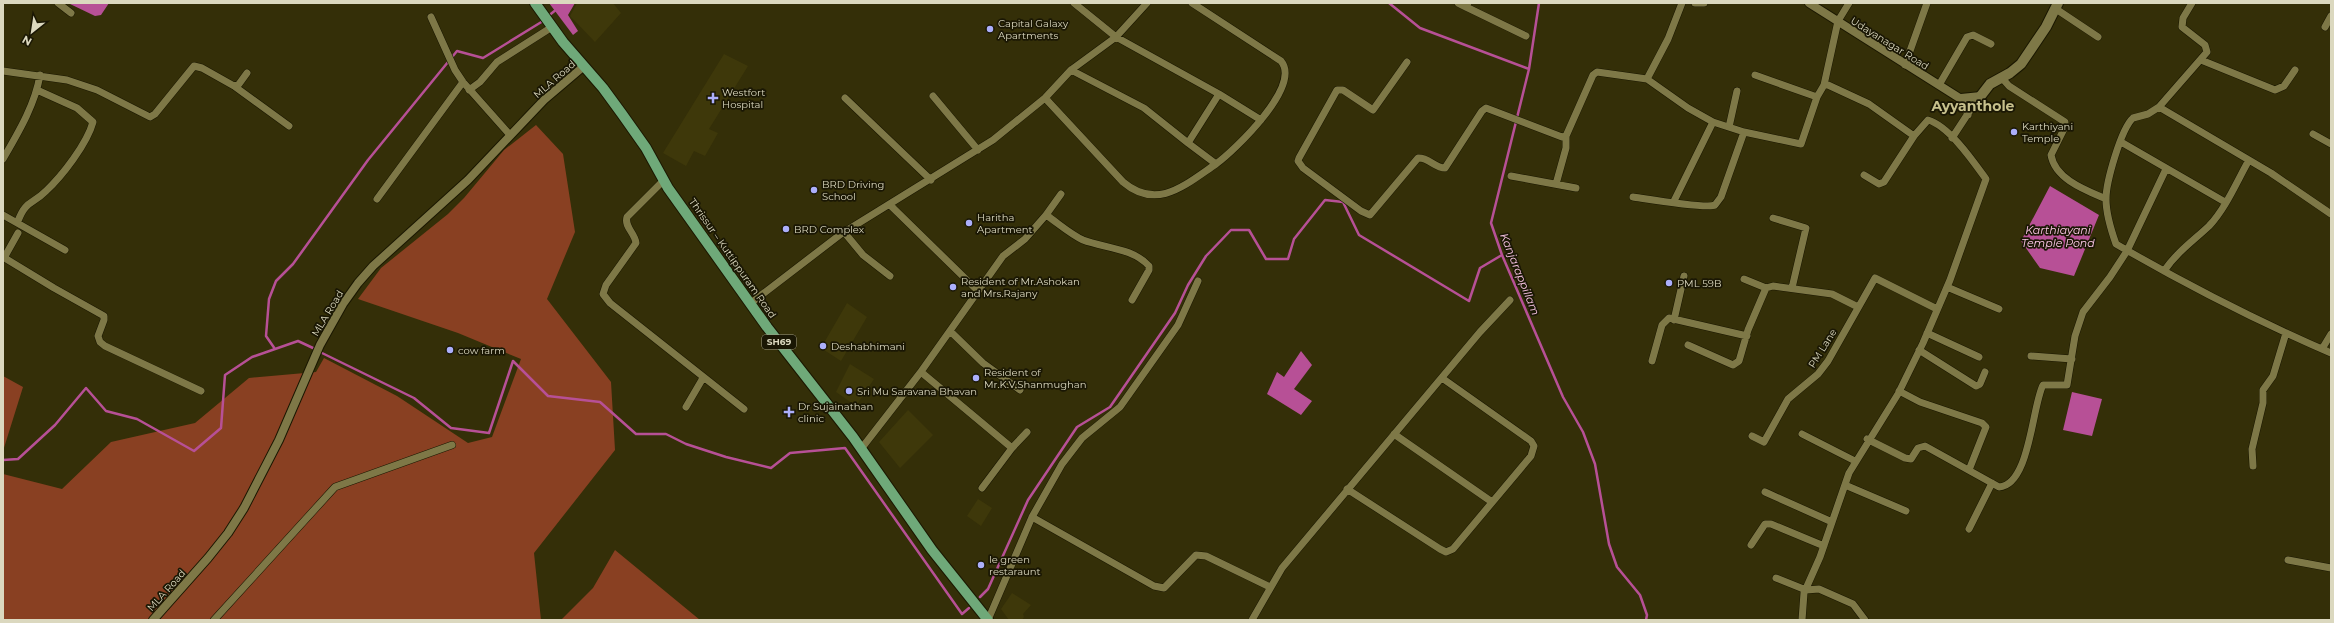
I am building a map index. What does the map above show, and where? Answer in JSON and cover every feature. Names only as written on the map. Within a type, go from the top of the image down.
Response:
[{"type":"main road","name":"Thrissur – Kuttippuram Road","points":[[535,3],[622,114],[646,148],[664,180],[750,303],[862,449],[932,550],[988,620]]},
{"type":"main road","points":[[1971,110],[1990,84],[2021,64],[2057,6]]},
{"type":"street","points":[[58,3],[71,13]]},
{"type":"street","points":[[1074,3],[1116,37],[1219,94],[1262,120]]},
{"type":"street","points":[[750,303],[844,232],[978,150],[1045,98],[1071,70],[1116,37],[1147,3]]},
{"type":"street","points":[[1045,98],[1123,182],[1136,192],[1159,195],[1171,192],[1216,164],[1242,142],[1262,120],[1279,90],[1286,72],[1286,66],[1281,61],[1192,3]]},
{"type":"street","points":[[1458,3],[1467,5],[1526,36]]},
{"type":"street","points":[[1648,79],[1668,40],[1682,3]]},
{"type":"street","points":[[1695,3],[1704,3]]},
{"type":"street","name":"Udayanagar Road","points":[[1810,3],[1905,65],[1961,99]]},
{"type":"street","points":[[1556,184],[1566,148],[1566,136],[1593,75],[1597,72],[1648,79],[1688,108],[1713,122],[1744,132],[1801,144],[1817,97],[1824,85],[1838,21],[1849,3]]},
{"type":"street","points":[[1905,65],[1927,3]]},
{"type":"street","points":[[2192,3],[2181,23],[2184,30],[2207,49],[2201,60],[2159,106],[2148,114],[2133,118],[2129,122],[2109,180],[2106,199],[2116,244],[2164,271],[2286,333],[2331,353]]},
{"type":"street","points":[[2057,6],[2098,37]]},
{"type":"street","points":[[2325,27],[2331,16]]},
{"type":"street","points":[[431,17],[450,60],[463,82],[510,135]]},
{"type":"street","points":[[469,90],[480,82],[497,62],[548,21]]},
{"type":"street","points":[[1939,85],[1967,37],[1974,35],[1991,44]]},
{"type":"street","points":[[2201,60],[2275,90],[2284,86],[2295,70]]},
{"type":"street","points":[[1407,62],[1373,110],[1343,90],[1337,90],[1298,161],[1303,168],[1361,211],[1370,215],[1373,214],[1418,158],[1422,158],[1440,168],[1445,168],[1482,111],[1486,108],[1516,118],[1562,137],[1566,136]]},
{"type":"street","points":[[3,71],[67,80],[97,90],[150,117],[155,114],[194,66],[202,68],[234,86],[289,126]]},
{"type":"street","name":"MLA Road","points":[[153,620],[208,558],[228,533],[244,508],[279,440],[320,345],[343,304],[373,266],[460,188],[544,100],[584,66]]},
{"type":"street","points":[[1071,70],[1144,108],[1216,164]]},
{"type":"street","points":[[234,86],[238,84],[247,73]]},
{"type":"street","points":[[3,159],[17,136],[37,90],[40,75]]},
{"type":"street","points":[[1755,75],[1817,97]]},
{"type":"street","points":[[2001,77],[2009,86],[2065,122],[2064,129],[2051,155],[2055,168],[2075,184],[2106,199]]},
{"type":"street","points":[[377,199],[463,82]]},
{"type":"street","points":[[1824,85],[1828,85],[1869,104],[1914,136]]},
{"type":"street","points":[[18,221],[28,203],[51,187],[84,144],[93,122],[77,108],[37,90]]},
{"type":"street","points":[[1729,127],[1737,91]]},
{"type":"street","points":[[1188,143],[1219,94]]},
{"type":"street","points":[[933,96],[978,150]]},
{"type":"street","points":[[1961,99],[1981,96]]},
{"type":"street","points":[[845,98],[931,180]]},
{"type":"street","points":[[1952,138],[1971,110],[1961,99]]},
{"type":"street","points":[[2159,106],[2249,160],[2331,214]]},
{"type":"street","points":[[1802,620],[1806,590],[1824,546],[1855,461],[1899,391],[1919,350],[1947,287],[1986,179],[1952,138],[1934,122],[1928,120],[1914,136],[1884,182],[1879,184],[1864,175]]},
{"type":"street","points":[[1674,201],[1713,122]]},
{"type":"street","points":[[1633,197],[1674,201],[1700,207],[1711,207],[1715,205],[1721,197],[1744,132]]},
{"type":"street","points":[[2313,134],[2331,144]]},
{"type":"street","points":[[2121,142],[2225,202]]},
{"type":"street","points":[[2164,271],[2174,257],[2208,226],[2225,202],[2249,160]]},
{"type":"street","points":[[1867,440],[1904,458],[1911,459],[1918,448],[1925,446],[2000,487],[2006,486],[2013,480],[2024,458],[2033,432],[2043,385],[2067,385],[2075,336],[2083,312],[2110,277],[2127,251],[2166,169]]},
{"type":"street","points":[[1511,176],[1576,188]]},
{"type":"street","points":[[664,180],[627,217],[627,225],[635,238],[636,243],[606,285],[603,294],[610,303],[744,409]]},
{"type":"street","points":[[862,449],[921,372],[977,290],[1003,256],[1024,238],[1046,215],[1061,194]]},
{"type":"street","points":[[890,205],[977,290]]},
{"type":"street","points":[[3,215],[18,221],[65,250]]},
{"type":"street","points":[[1046,215],[1084,240],[1132,254],[1146,262],[1149,266],[1149,270],[1132,300]]},
{"type":"street","points":[[1773,218],[1806,228],[1792,288]]},
{"type":"street","points":[[844,232],[863,255],[890,276]]},
{"type":"street","points":[[18,233],[3,257],[104,316],[98,336],[100,342],[105,346],[201,391]]},
{"type":"street","points":[[1674,320],[1684,276]]},
{"type":"street","name":"PM Lane","points":[[1752,436],[1764,442],[1788,399],[1818,374],[1828,361],[1875,278],[1937,309]]},
{"type":"street","points":[[1744,279],[1766,288],[1773,286],[1832,294],[1858,307]]},
{"type":"street","points":[[988,620],[1032,517],[1062,464],[1082,438],[1120,407],[1178,324],[1198,281]]},
{"type":"street","points":[[1947,287],[1999,309]]},
{"type":"street","points":[[1688,345],[1733,365],[1739,360],[1766,288]]},
{"type":"street","points":[[1252,620],[1282,568],[1347,489],[1510,300]]},
{"type":"street","points":[[1652,361],[1662,325],[1665,320],[1674,320],[1747,336]]},
{"type":"street","points":[[950,331],[983,363],[1020,390]]},
{"type":"street","points":[[1927,332],[1979,357]]},
{"type":"street","points":[[2253,466],[2252,449],[2263,403],[2261,396],[2263,390],[2273,376],[2286,333]]},
{"type":"street","points":[[2322,349],[2331,334]]},
{"type":"street","points":[[1919,350],[1976,386],[1980,384],[1985,372]]},
{"type":"street","points":[[2031,356],[2072,358]]},
{"type":"street","points":[[921,372],[1012,448]]},
{"type":"street","points":[[686,408],[703,378]]},
{"type":"street","points":[[1347,489],[1446,552],[1453,549],[1531,456],[1534,446],[1531,441],[1442,378]]},
{"type":"street","points":[[1899,391],[1920,402],[1982,423],[1986,427],[1969,470]]},
{"type":"street","points":[[982,488],[1012,448],[1027,432]]},
{"type":"street","points":[[1394,434],[1492,502]]},
{"type":"street","points":[[1802,434],[1855,461]]},
{"type":"street","points":[[214,620],[335,487],[452,445]]},
{"type":"street","points":[[1970,529],[1992,483]]},
{"type":"street","points":[[1845,485],[1906,511]]},
{"type":"street","points":[[1765,492],[1832,522]]},
{"type":"street","points":[[1032,517],[1154,586],[1164,588],[1196,555],[1206,556],[1270,587]]},
{"type":"street","points":[[1751,545],[1765,524],[1771,524],[1824,546]]},
{"type":"street","points":[[2288,560],[2331,568]]},
{"type":"street","points":[[1776,578],[1806,590],[1819,589],[1853,604],[1865,620]]},
{"type":"shaded area","points":[[577,3],[613,3],[621,13],[595,42],[570,16]]},
{"type":"shaded area","name":"Westfort Hospital","points":[[724,54],[748,66],[709,129],[718,133],[705,156],[694,151],[686,166],[663,153]]},
{"type":"shaded area","points":[[536,125],[563,154],[575,232],[547,299],[611,382],[615,450],[534,553],[541,620],[3,620],[3,474],[62,489],[111,442],[195,423],[249,378],[316,372],[324,358],[397,396],[468,443],[492,437],[521,359],[458,333],[358,299],[381,268],[448,214],[464,198],[504,150]]},
{"type":"shaded area","points":[[847,303],[867,317],[841,361],[821,348]]},
{"type":"shaded area","points":[[850,364],[874,379],[856,406],[836,392]]},
{"type":"shaded area","points":[[3,376],[23,387],[3,451]]},
{"type":"shaded area","points":[[908,410],[933,435],[900,468],[879,442]]},
{"type":"shaded area","points":[[978,499],[992,508],[981,526],[967,516]]},
{"type":"shaded area","points":[[615,550],[700,620],[561,620],[593,588]]},
{"type":"shaded area","points":[[1012,593],[1031,605],[1023,614],[1024,617],[1022,620],[1009,620],[1001,609]]},
{"type":"water","points":[[68,3],[109,3],[101,15],[95,16]]},
{"type":"water","points":[[549,3],[575,3],[568,15],[578,31],[573,35]]},
{"type":"water","name":"Karthiayani Temple Pond","points":[[2050,186],[2099,215],[2074,276],[2040,268],[2021,241]]},
{"type":"water","points":[[1301,351],[1312,365],[1294,389],[1312,401],[1301,415],[1267,394],[1277,372],[1284,377]]},
{"type":"water","points":[[2072,392],[2102,399],[2092,436],[2063,430]]},
{"type":"waterway","name":"Kanjarappillam","points":[[1389,3],[1420,28],[1529,69],[1491,223],[1502,255],[1563,397],[1583,432],[1595,464],[1609,544],[1617,567],[1640,595],[1647,615],[1646,620]]},
{"type":"waterway","points":[[1529,69],[1539,3]]},
{"type":"waterway","points":[[547,17],[557,9]]},
{"type":"waterway","points":[[275,349],[266,336],[269,299],[276,281],[293,264],[368,160],[457,51],[483,58],[543,21]]},
{"type":"waterway","points":[[980,597],[988,589],[1028,500],[1077,427],[1110,407],[1175,313],[1188,285],[1206,256],[1231,230],[1249,230],[1266,259],[1288,259],[1294,239],[1325,200],[1343,202],[1359,235],[1469,301],[1480,268],[1502,255]]},
{"type":"waterway","points":[[3,460],[18,459],[55,425],[86,388],[106,411],[137,419],[194,451],[221,428],[225,375],[252,357],[298,341],[313,348]]},
{"type":"waterway","points":[[322,353],[414,398],[451,428],[489,433],[513,361],[548,396],[600,402],[636,434],[666,434],[686,444],[726,457],[771,468],[790,453],[845,448],[962,614],[969,608]]},
{"type":"place","name":"Capital Galaxy Apartments","points":[[990,29]]},
{"type":"place","name":"Westfort Hospital","points":[[713,98]]},
{"type":"place","name":"Karthiyani Temple","points":[[2014,132]]},
{"type":"place","name":"BRD Driving School","points":[[814,190]]},
{"type":"place","name":"Haritha Apartment","points":[[969,223]]},
{"type":"place","name":"BRD Complex","points":[[786,229]]},
{"type":"place","name":"PML 59B","points":[[1669,283]]},
{"type":"place","name":"Resident of Mr.Ashokan and Mrs.Rajany","points":[[953,287]]},
{"type":"place","name":"Deshabhimani","points":[[823,346]]},
{"type":"place","name":"cow farm","points":[[450,350]]},
{"type":"place","name":"Resident of Mr.K.V.Shanmughan","points":[[976,378]]},
{"type":"place","name":"Sri Mu Saravana Bhavan","points":[[849,391]]},
{"type":"place","name":"Dr Sujainathan clinic","points":[[789,412]]},
{"type":"place","name":"le green restaraunt","points":[[981,565]]},
{"type":"district","name":"Ayyanthole","points":[[1973,106]]}]
